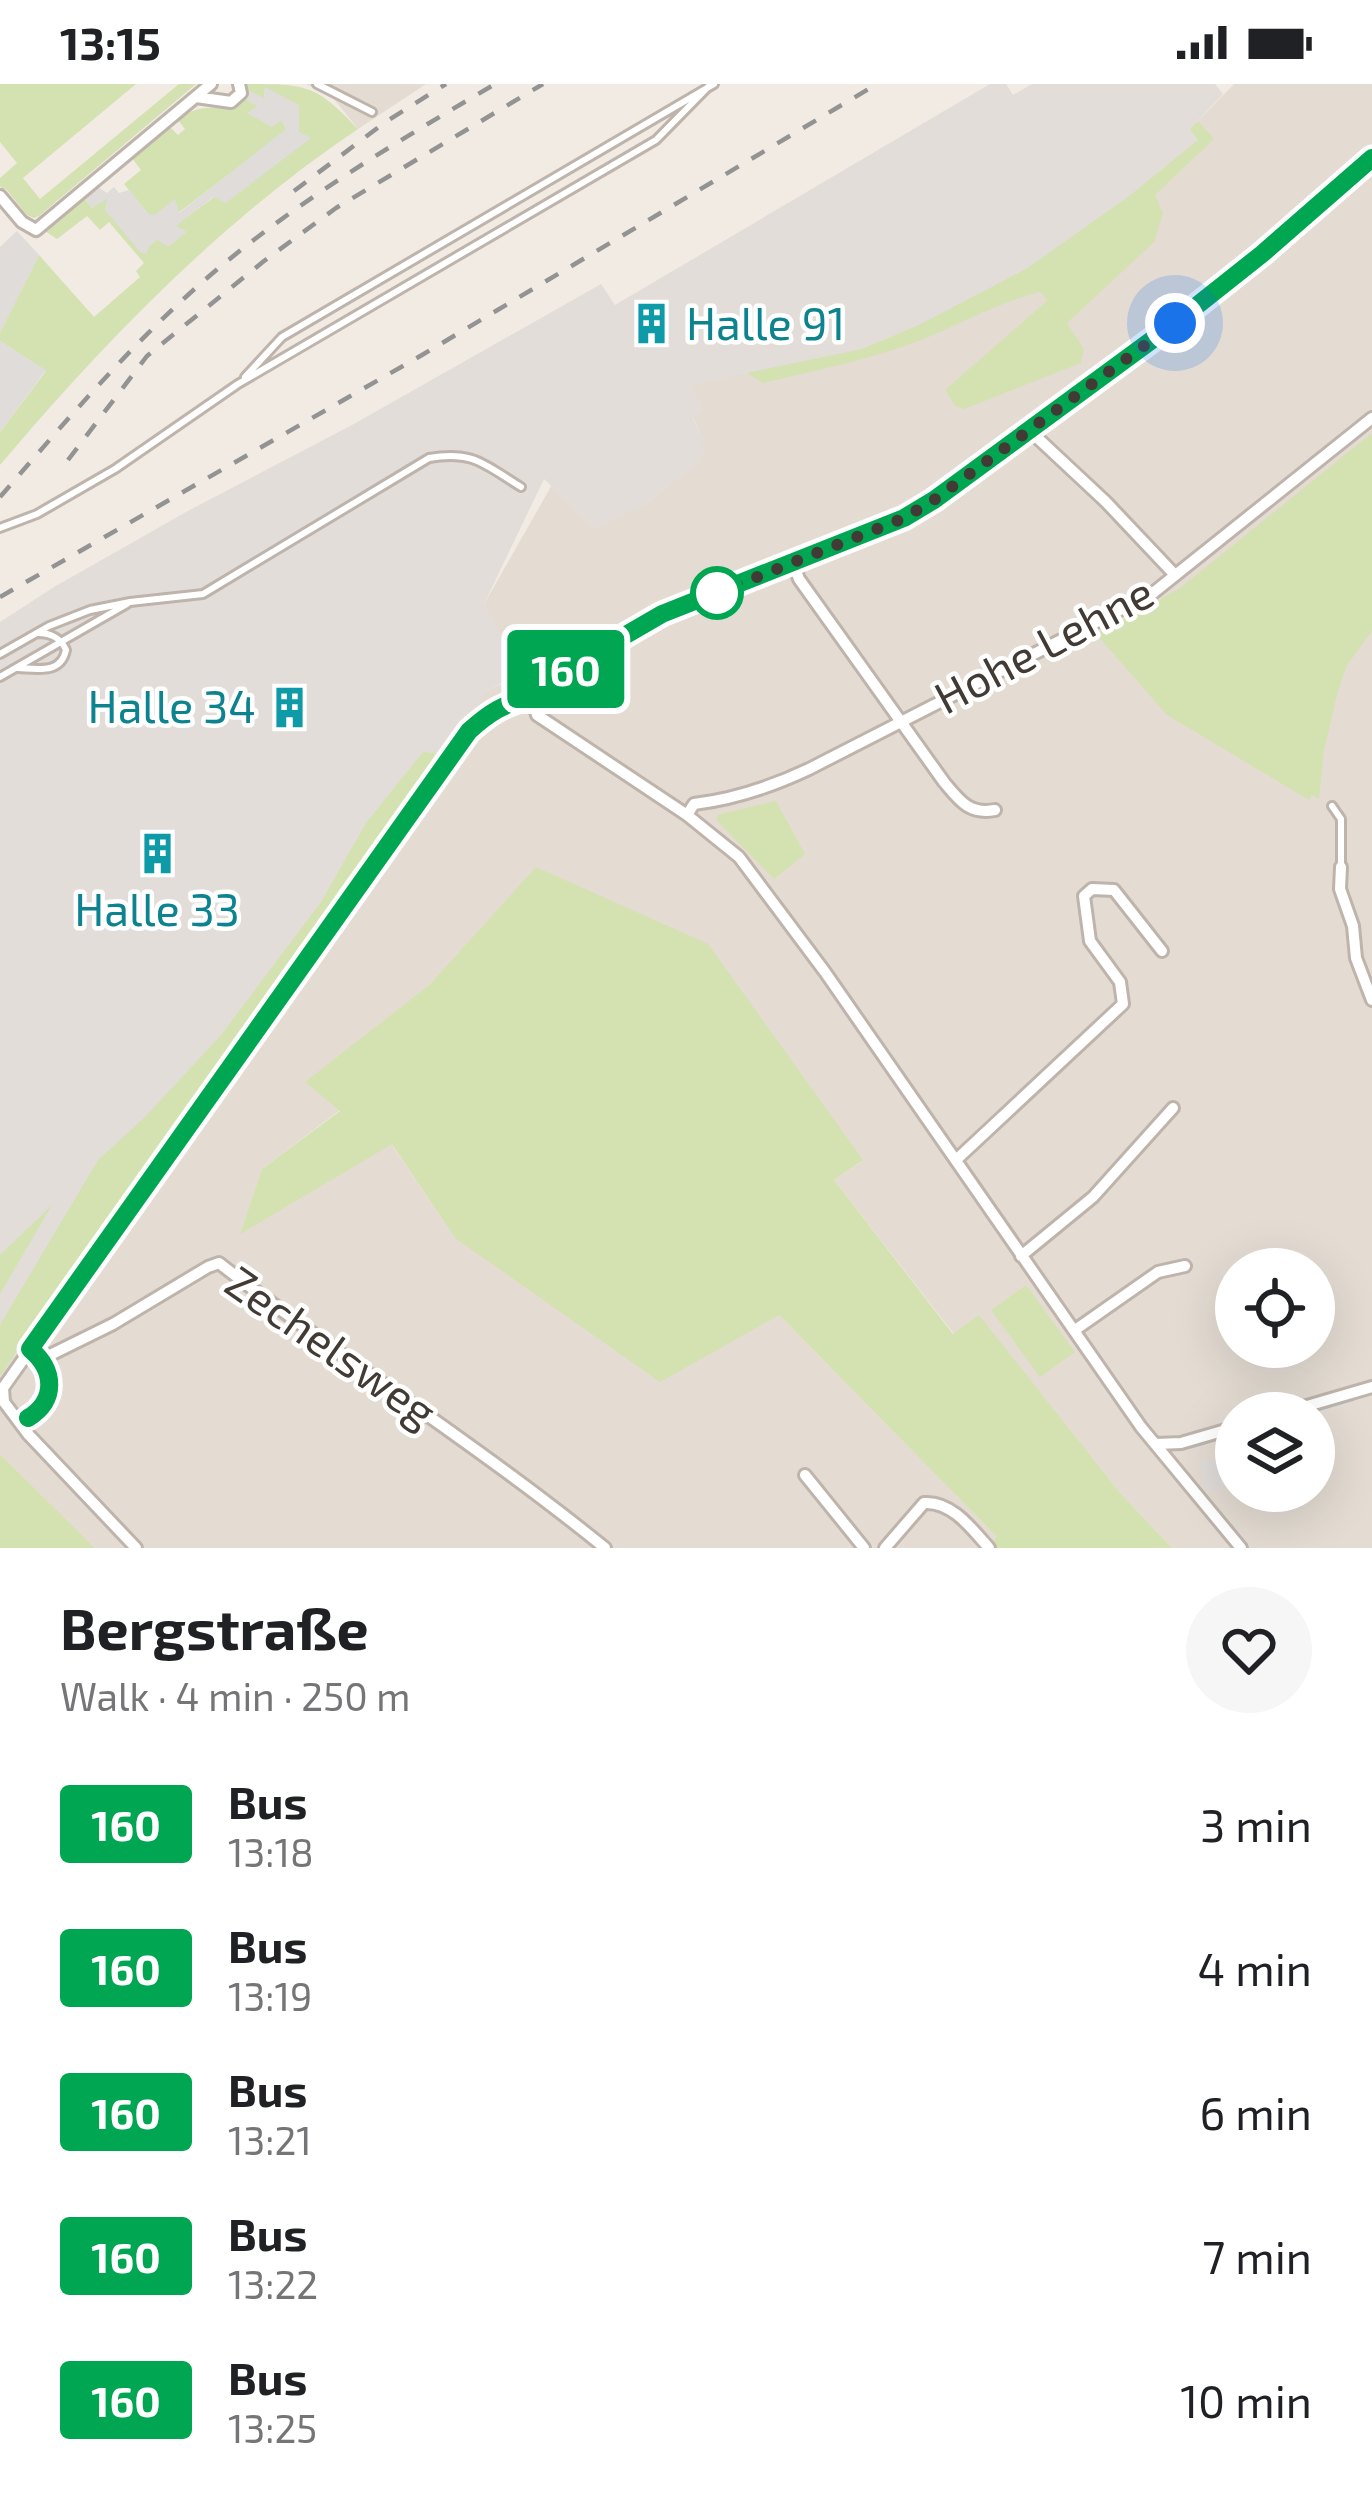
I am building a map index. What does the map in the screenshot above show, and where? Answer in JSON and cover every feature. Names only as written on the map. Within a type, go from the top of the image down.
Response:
[{"type":"street","points":[[0,196],[18,225],[36,230],[211,84]]},
{"type":"street","points":[[196,97],[231,101],[241,93],[239,84]]},
{"type":"street","points":[[1241,1548],[1156,1444],[757,878],[730,848],[687,815],[537,715],[531,698],[536,688],[662,614],[904,518],[934,500],[1175,323],[1372,158]]},
{"type":"street","name":"Hohe Lehne","points":[[687,815],[694,804],[766,789],[818,765],[1153,593],[1372,418]]},
{"type":"street","points":[[1029,430],[1174,575]]},
{"type":"street","points":[[793,563],[800,580],[965,807],[981,813],[995,810]]},
{"type":"street","points":[[136,1548],[13,1415],[4,1402],[2,1387],[458,745],[488,714],[508,702],[531,698]]},
{"type":"street","points":[[1340,867],[1340,889],[1353,926],[1356,958],[1372,1000]]},
{"type":"street","points":[[956,1160],[1123,1004],[1120,982],[1090,940],[1084,896],[1092,889],[1114,890],[1162,951]]},
{"type":"street","points":[[1021,1256],[1093,1197],[1173,1108]]},
{"type":"street","name":"Zechelsweg","points":[[42,1359],[219,1263],[605,1548]]},
{"type":"street","points":[[1075,1330],[1158,1272],[1185,1266]]},
{"type":"street","points":[[13,1415],[28,1418],[40,1411],[51,1389],[42,1359],[30,1349]]},
{"type":"street","points":[[1335,1398],[1372,1387]]},
{"type":"street","points":[[1156,1444],[1215,1433]]},
{"type":"street","points":[[805,1475],[863,1548]]},
{"type":"street","points":[[885,1548],[924,1503],[935,1502],[947,1507],[989,1548]]},
{"type":"lane","points":[[317,84],[372,112]]},
{"type":"lane","points":[[238,384],[282,337],[711,86]]},
{"type":"lane","points":[[0,528],[37,514],[115,469],[238,384],[656,140],[711,86]]},
{"type":"lane","points":[[0,654],[73,616],[130,602],[203,594],[429,458],[455,454],[473,458],[521,487]]},
{"type":"lane","points":[[0,677],[130,602]]},
{"type":"lane","points":[[14,668],[58,667],[63,662],[66,650],[61,642],[47,634],[34,634]]},
{"type":"lane","points":[[1332,806],[1341,819],[1340,867]]},
{"type":"shaded area","points":[[306,84],[426,84],[358,129],[334,99]]},
{"type":"shaded area","points":[[990,84],[1006,84],[1013,95],[1032,84],[1215,84],[1223,94],[1190,129],[1199,139],[1128,197],[1026,269],[862,349],[691,385],[703,410],[693,418],[703,452],[698,463],[644,505],[595,529],[544,479],[484,604],[522,670],[485,693],[0,1376],[0,622],[186,512],[352,425],[601,284],[615,305]]},
{"type":"shaded area","points":[[1234,84],[1372,84],[1372,1548],[1172,1548],[1121,1494],[979,1316],[954,1334],[834,1180],[862,1161],[536,868],[429,985],[306,1082],[340,1110],[262,1169],[241,1232],[391,1143],[455,1238],[779,1315],[998,1538],[985,1548],[95,1548],[0,1454],[0,1376],[485,692],[505,682],[484,604],[557,476],[644,505],[698,462],[703,452],[690,385],[1190,129]]},
{"type":"shaded area","points":[[265,87],[299,105],[299,132],[311,138],[226,203],[213,197],[176,226],[187,232],[168,247],[157,240],[146,255],[139,251],[105,210],[107,199],[92,208],[84,198],[98,187],[107,193],[114,187],[119,193],[129,190],[149,215],[175,199],[179,213],[286,129],[282,120],[272,127],[247,113],[257,106],[245,99],[249,91],[264,98]]},
{"type":"shaded area","points":[[17,231],[39,255],[0,333],[0,247]]},
{"type":"shaded area","points":[[0,341],[46,370],[0,432]]},
{"type":"shaded area","points":[[1215,1458],[1215,1490],[1206,1492],[1198,1462]]},
{"type":"green space","points":[[0,84],[136,84],[23,178],[40,199],[179,84],[196,84],[34,218],[0,186],[0,178],[17,163],[0,142]]},
{"type":"green space","points":[[244,84],[308,90],[331,103],[358,129],[260,202],[168,284],[0,465],[0,432],[46,371],[0,341],[0,332],[39,255],[94,317],[140,277],[136,271],[144,263],[109,222],[100,230],[87,216],[57,239],[45,231],[84,198],[92,208],[106,198],[150,245],[186,232],[175,226],[310,138],[299,132],[297,119],[265,88],[264,99]]},
{"type":"green space","points":[[245,99],[258,106],[248,113],[282,120],[283,133],[178,213],[175,201],[149,215],[124,184],[141,170],[132,158],[170,127],[178,135],[185,129],[178,120],[187,114]]},
{"type":"green space","points":[[1198,121],[1214,139],[1155,195],[1163,213],[1154,242],[1067,323],[1084,349],[1081,363],[964,409],[955,406],[945,390],[1048,300],[1040,292],[866,358],[763,383],[747,373],[862,349],[1026,269],[1128,197],[1198,140],[1190,129]]},
{"type":"green space","points":[[1372,433],[1372,631],[1347,665],[1324,750],[1319,799],[1312,795],[1309,800],[1167,715],[1097,635],[1180,588]]},
{"type":"green space","points":[[423,752],[440,754],[0,1376],[0,1325],[98,1160],[221,1035],[321,902],[366,823]]},
{"type":"green space","points":[[776,801],[805,854],[774,879],[717,821],[717,815]]},
{"type":"green space","points":[[536,867],[708,944],[863,1160],[834,1180],[953,1334],[979,1315],[1121,1494],[1172,1548],[986,1548],[997,1537],[779,1315],[660,1382],[455,1238],[392,1144],[240,1234],[262,1169],[340,1111],[305,1082],[429,985]]},
{"type":"green space","points":[[52,1205],[0,1294],[0,1255]]},
{"type":"green space","points":[[1026,1285],[1075,1352],[1040,1377],[991,1310]]},
{"type":"green space","points":[[0,1454],[95,1548],[0,1548]]},
{"type":"waterway","points":[[1335,1404],[1352,1399]]},
{"type":"waterway","points":[[1192,1446],[1215,1439]]},
{"type":"railway","points":[[294,191],[384,123],[446,84]]},
{"type":"railway","points":[[0,497],[126,356],[207,278],[310,199],[495,84]]},
{"type":"railway","points":[[68,460],[147,356],[264,261],[336,208],[543,84]]},
{"type":"railway","points":[[0,597],[422,355],[877,84]]},
{"type":"bus line","name":"160","points":[[28,1418],[40,1411],[51,1389],[42,1359],[30,1349],[469,731],[488,714],[508,702],[531,698],[536,688],[662,614],[904,518],[934,500],[1175,323],[1372,158]]},
{"type":"place","name":"Halle 91","points":[[652,324]]},
{"type":"place","name":"Halle 34","points":[[290,707]]},
{"type":"place","name":"Halle 33","points":[[157,854]]},
{"type":"route","points":[[717,593],[904,518],[1175,323]]}]
